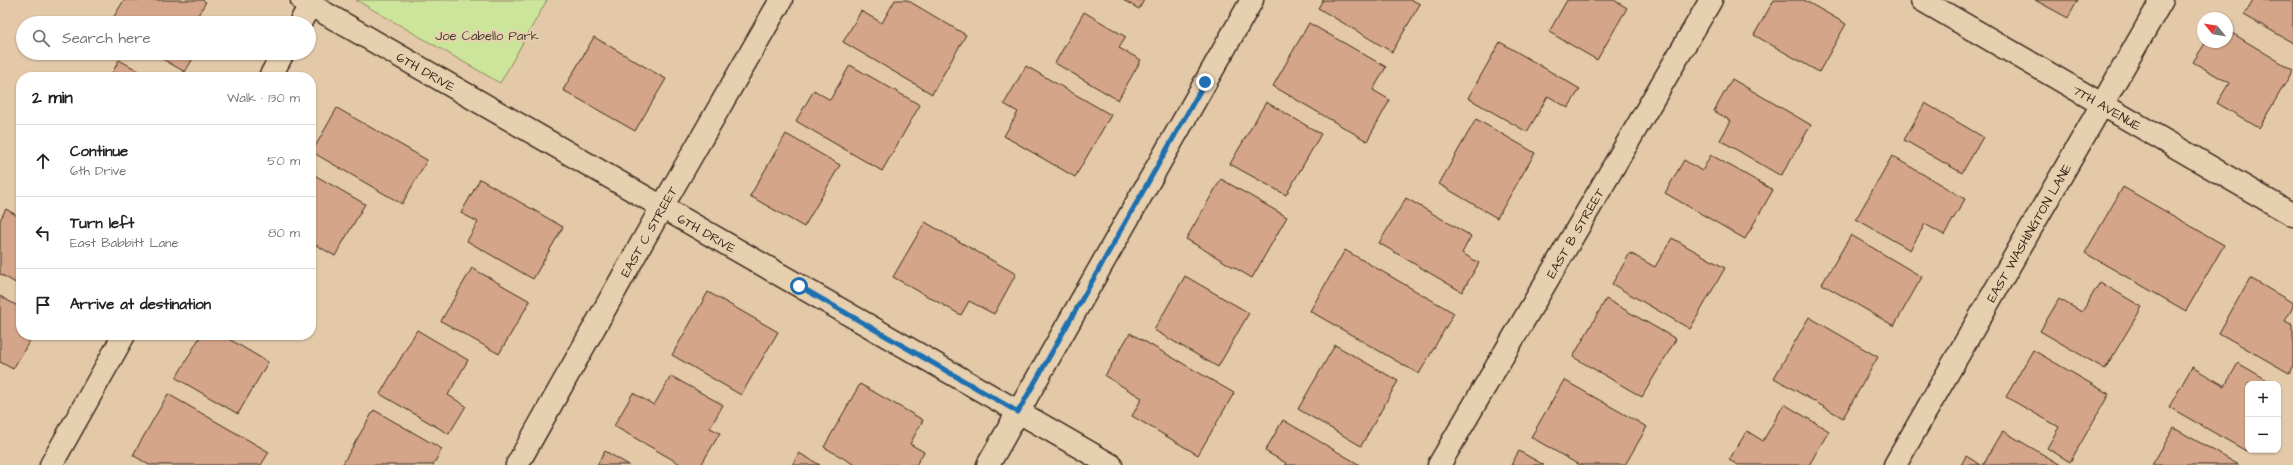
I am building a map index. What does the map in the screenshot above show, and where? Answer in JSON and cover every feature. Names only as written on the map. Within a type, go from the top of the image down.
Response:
[{"type":"street","name":"EAST C STREET","points":[[517,465],[662,207],[782,0]]},
{"type":"street","points":[[988,465],[1252,0]]},
{"type":"street","name":"EAST B STREET","points":[[1439,465],[1710,0]]},
{"type":"street","name":"7TH AVENUE","points":[[1922,0],[2293,215]]},
{"type":"street","name":"EAST WASHINGTON LANE","points":[[1895,465],[2162,0]]},
{"type":"street","name":"6TH DRIVE","points":[[304,9],[662,207],[1111,465]]},
{"type":"street","points":[[273,72],[279,60]]},
{"type":"street","points":[[51,465],[121,340]]},
{"type":"green space","name":"Joe Cabello Park","points":[[356,0],[547,0],[500,83]]},
{"type":"building","points":[[124,0],[202,0],[206,2],[197,16],[114,16]]},
{"type":"building","points":[[895,0],[907,0],[966,35],[932,94],[843,42],[861,11],[882,23]]},
{"type":"building","points":[[1123,0],[1144,0],[1139,9]]},
{"type":"building","points":[[1323,0],[1412,0],[1420,4],[1392,52],[1318,8]]},
{"type":"building","points":[[1567,0],[1614,0],[1627,8],[1597,60],[1549,32]]},
{"type":"building","points":[[1774,0],[1804,0],[1846,24],[1819,72],[1754,35]]},
{"type":"building","points":[[2035,0],[2078,0],[2068,18]]},
{"type":"building","points":[[2253,0],[2293,0],[2293,43],[2244,15]]},
{"type":"building","points":[[1084,12],[1126,37],[1119,48],[1141,60],[1118,100],[1055,63]]},
{"type":"building","points":[[1309,23],[1386,67],[1373,90],[1390,100],[1367,141],[1273,86]]},
{"type":"building","points":[[2233,34],[2293,70],[2259,128],[2217,103],[2229,83],[2193,62],[2202,48],[2233,48]]},
{"type":"building","points":[[594,37],[666,79],[635,131],[563,90]]},
{"type":"building","points":[[1500,42],[1580,89],[1568,108],[1548,96],[1527,132],[1468,98]]},
{"type":"building","points":[[119,60],[141,72],[113,72]]},
{"type":"building","points":[[164,60],[192,60],[185,72]]},
{"type":"building","points":[[850,65],[920,105],[882,171],[796,121],[814,90],[830,100]]},
{"type":"building","points":[[1026,66],[1111,115],[1075,177],[1004,136],[1018,112],[1004,104]]},
{"type":"building","points":[[1732,79],[1811,125],[1781,176],[1720,140],[1731,121],[1714,111]]},
{"type":"building","points":[[1266,102],[1321,134],[1286,195],[1230,164]]},
{"type":"building","points":[[1925,103],[1983,137],[1962,173],[1904,140]]},
{"type":"building","points":[[337,108],[427,160],[402,204],[316,154],[316,145]]},
{"type":"building","points":[[1476,119],[1535,153],[1497,218],[1439,184]]},
{"type":"building","points":[[786,134],[840,165],[804,227],[750,196]]},
{"type":"building","points":[[1711,155],[1773,190],[1745,239],[1665,193],[1684,160],[1702,171]]},
{"type":"building","points":[[1892,156],[1965,199],[1944,235],[1925,224],[1910,250],[1856,219]]},
{"type":"building","points":[[316,176],[365,204],[335,256],[316,245]]},
{"type":"building","points":[[480,179],[563,227],[533,279],[467,241],[478,222],[461,213]]},
{"type":"building","points":[[1221,179],[1287,217],[1252,278],[1186,239]]},
{"type":"building","points":[[2123,187],[2224,245],[2186,311],[2085,253]]},
{"type":"building","points":[[1406,198],[1471,236],[1462,253],[1479,263],[1462,292],[1379,243]]},
{"type":"building","points":[[6,209],[16,215],[16,283],[0,274],[0,220]]},
{"type":"building","points":[[925,222],[1016,274],[994,314],[969,301],[961,315],[893,277]]},
{"type":"building","points":[[1851,235],[1922,277],[1894,326],[1822,284]]},
{"type":"building","points":[[1672,238],[1725,268],[1690,329],[1612,284],[1630,253],[1655,267]]},
{"type":"building","points":[[1345,250],[1454,313],[1419,374],[1310,311]]},
{"type":"building","points":[[472,268],[530,301],[499,354],[441,321]]},
{"type":"building","points":[[1185,276],[1249,313],[1218,367],[1154,330]]},
{"type":"building","points":[[2250,278],[2293,303],[2293,307],[2285,321],[2293,325],[2293,365],[2289,373],[2219,333]]},
{"type":"building","points":[[2100,282],[2142,307],[2105,369],[2040,331],[2059,299],[2082,312]]},
{"type":"building","points":[[708,292],[778,332],[741,395],[672,355]]},
{"type":"building","points":[[0,296],[16,305],[16,340],[30,340],[13,369],[0,362]]},
{"type":"building","points":[[1606,299],[1676,339],[1642,397],[1573,357]]},
{"type":"building","points":[[1809,317],[1878,357],[1843,418],[1774,378]]},
{"type":"building","points":[[417,330],[468,360],[448,395],[466,406],[449,434],[380,394]]},
{"type":"building","points":[[1130,333],[1234,393],[1198,455],[1132,416],[1142,398],[1105,376]]},
{"type":"building","points":[[198,340],[231,340],[268,362],[238,414],[176,378]]},
{"type":"building","points":[[1335,345],[1398,381],[1361,446],[1298,409]]},
{"type":"building","points":[[2033,350],[2109,394],[2070,462],[2047,448],[2059,427],[2006,397]]},
{"type":"building","points":[[2238,363],[2269,381],[2245,381],[2245,450],[2169,407],[2192,367],[2225,386]]},
{"type":"building","points":[[671,376],[723,405],[710,428],[720,433],[701,465],[682,465],[614,426],[633,393],[654,405]]},
{"type":"building","points":[[1564,380],[1647,427],[1625,465],[1579,465],[1531,437]]},
{"type":"building","points":[[860,384],[923,420],[910,444],[924,452],[916,465],[855,465],[824,447]]},
{"type":"building","points":[[168,394],[269,452],[261,465],[149,465],[133,455]]},
{"type":"building","points":[[1784,404],[1829,431],[1809,465],[1738,465],[1729,460],[1747,431],[1763,441]]},
{"type":"building","points":[[374,410],[442,449],[433,465],[342,465]]},
{"type":"building","points":[[1283,420],[1360,465],[1285,465],[1286,463],[1265,451]]},
{"type":"building","points":[[2174,428],[2239,465],[2152,465]]},
{"type":"building","points":[[2003,431],[2061,465],[1983,465]]},
{"type":"building","points":[[605,451],[629,465],[597,465]]},
{"type":"building","points":[[1519,451],[1544,465],[1511,465]]},
{"type":"building","points":[[799,453],[820,465],[792,465]]},
{"type":"building","points":[[1966,456],[1981,465],[1961,465]]},
{"type":"route","points":[[799,286],[1018,412],[1205,82]]}]
